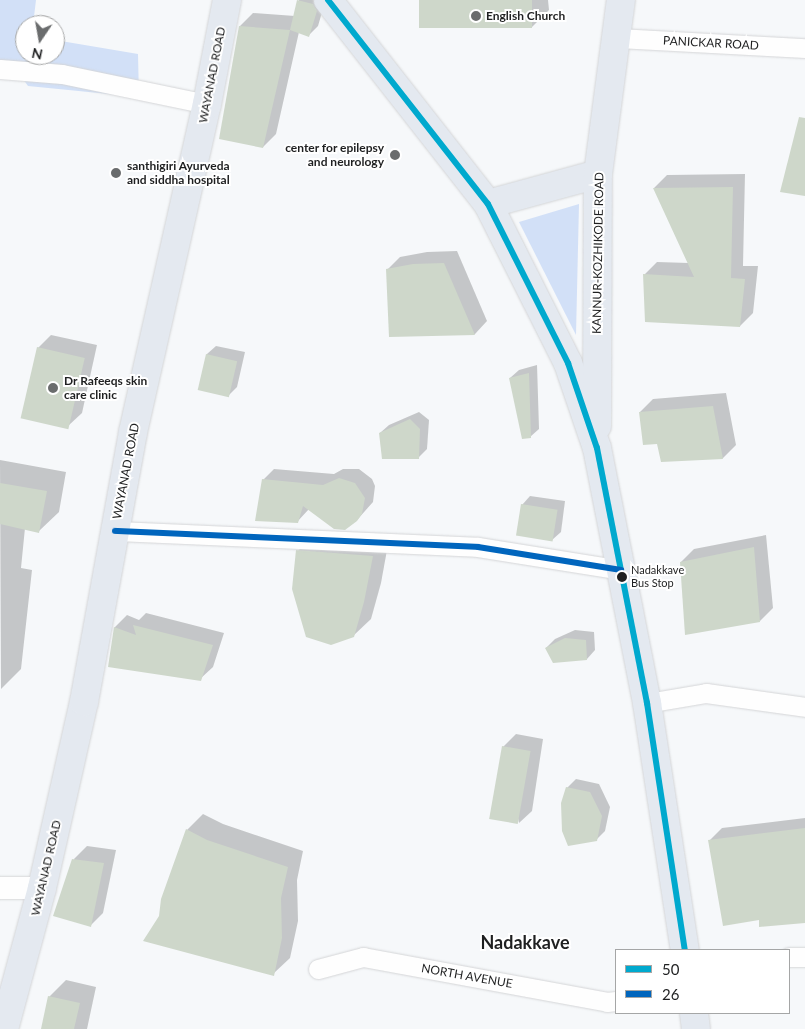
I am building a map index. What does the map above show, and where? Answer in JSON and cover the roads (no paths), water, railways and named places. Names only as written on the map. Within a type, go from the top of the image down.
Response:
[{"type":"main road","name":"WAYANAD ROAD","points":[[4,1029],[42,888],[84,702],[133,432],[207,104],[227,0]]},
{"type":"main road","points":[[328,0],[488,204],[568,363],[597,448],[647,703],[685,949]]},
{"type":"main road","name":"KANNUR-KOZHIKODE ROAD","points":[[597,448],[598,174],[618,38],[621,0]]},
{"type":"main road","points":[[488,204],[598,174]]},
{"type":"main road","points":[[694,1014],[696,1029]]},
{"type":"street","name":"PANICKAR ROAD","points":[[618,38],[805,48]]},
{"type":"street","points":[[0,69],[62,74],[207,104]]},
{"type":"street","points":[[115,531],[478,547],[621,570]]},
{"type":"street","points":[[647,703],[706,693],[805,707]]},
{"type":"street","points":[[0,888],[42,888]]},
{"type":"street","name":"NORTH AVENUE","points":[[318,968],[363,957],[607,1002],[615,1001]]},
{"type":"street","points":[[790,957],[805,957]]},
{"type":"place","name":"English Church","points":[[476,16]]},
{"type":"place","name":"center for epilepsy and neurology","points":[[395,155]]},
{"type":"place","name":"santhigiri Ayurveda and siddha hospital","points":[[116,173]]},
{"type":"place","name":"Dr Rafeeqs skin care clinic","points":[[53,388]]},
{"type":"place","name":"Nadakkave Bus Stop","points":[[622,577]]},
{"type":"district","name":"Nadakkave","points":[[525,942]]}]
